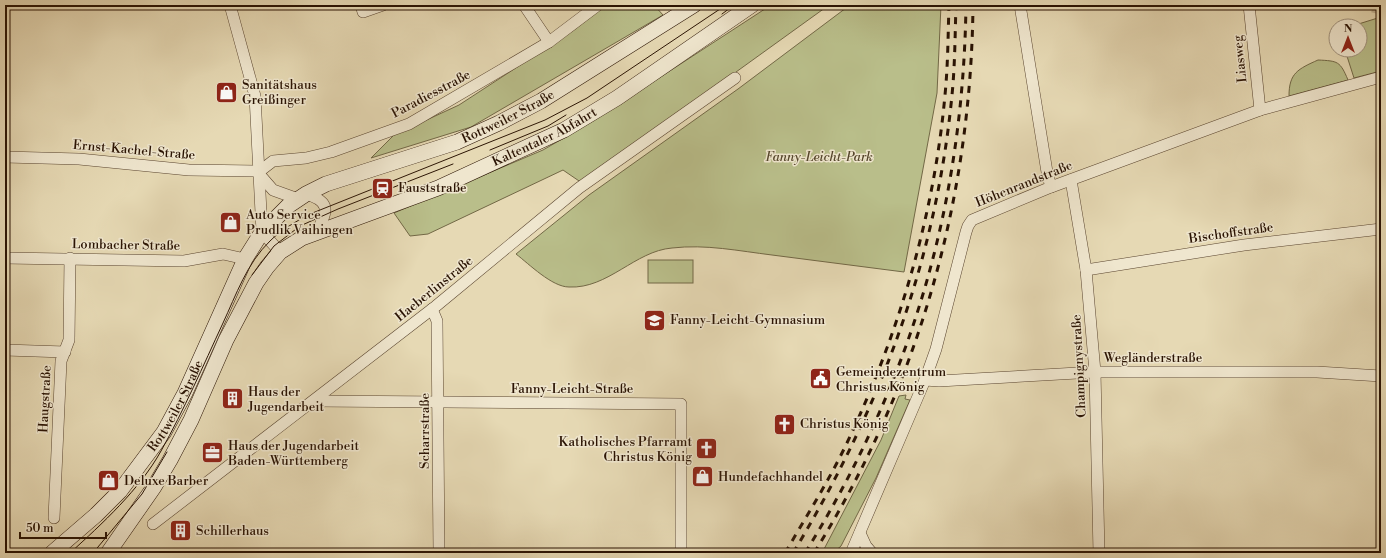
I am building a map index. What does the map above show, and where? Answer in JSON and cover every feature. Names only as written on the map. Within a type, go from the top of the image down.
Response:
[{"type":"main road","name":"Rottweiler Straße","points":[[52,553],[96,515],[120,491],[164,432],[185,393],[245,259],[262,232],[279,214],[302,196],[347,176],[457,142],[499,123],[542,101],[694,5]]},
{"type":"main road","name":"Kaltentaler Abfahrt","points":[[317,232],[438,188],[564,130],[617,98],[752,5]]},
{"type":"main road","name":"Rottweiler Straße","points":[[108,553],[154,487],[170,460],[191,420],[226,340],[256,284],[267,267],[280,252],[292,243],[317,232]]},
{"type":"street","points":[[230,5],[255,96],[262,232],[280,252]]},
{"type":"street","points":[[362,9],[383,5]]},
{"type":"street","points":[[524,5],[549,42]]},
{"type":"street","name":"Paradiesstraße","points":[[260,173],[273,161],[306,158],[331,152],[409,124],[549,42],[598,5]]},
{"type":"street","points":[[1020,5],[1047,172],[1051,187]]},
{"type":"street","name":"Liasweg","points":[[1249,5],[1260,110]]},
{"type":"street","name":"Höhenrandstraße","points":[[851,553],[925,380],[936,349],[968,226],[979,216],[1051,187],[1260,110],[1381,77]]},
{"type":"street","name":"Haeberlinstraße","points":[[153,524],[432,309],[579,188],[735,78]]},
{"type":"street","name":"Ernst-Kachel-Straße","points":[[5,157],[79,159],[189,170],[260,173]]},
{"type":"street","points":[[260,173],[273,190],[302,196],[316,197],[323,202],[325,214],[317,232]]},
{"type":"street","name":"Champignystraße","points":[[1071,180],[1086,270],[1095,372],[1099,553]]},
{"type":"street","name":"Bischoffstraße","points":[[1086,270],[1244,245],[1381,229]]},
{"type":"street","name":"Lombacher Straße","points":[[5,258],[184,261],[222,254],[245,259]]},
{"type":"street","name":"Haugstraße","points":[[54,518],[61,361],[69,340],[70,258]]},
{"type":"street","name":"Scharrstraße","points":[[432,309],[437,321],[440,553]]},
{"type":"street","points":[[5,350],[65,352]]},
{"type":"street","name":"Wegländerstraße","points":[[925,380],[939,381],[1095,372],[1317,372],[1381,376]]},
{"type":"street","name":"Fanny-Leicht-Straße","points":[[314,401],[681,404],[681,553]]},
{"type":"street","points":[[860,533],[866,546],[872,553]]},
{"type":"green space","points":[[606,5],[654,5],[663,15],[471,127],[371,158],[394,135],[459,105],[574,30]]},
{"type":"green space","points":[[771,5],[829,5],[582,183],[563,170],[428,234],[410,236],[394,213],[543,150],[593,121]]},
{"type":"green space","name":"Fanny-Leicht-Park","points":[[850,5],[941,5],[937,93],[904,272],[722,248],[685,247],[659,251],[633,262],[596,282],[583,286],[569,287],[562,286],[548,279],[516,254],[589,195],[738,89]]},
{"type":"green space","points":[[1381,17],[1381,71],[1354,78],[1348,58],[1368,58],[1368,21]]},
{"type":"green space","points":[[1318,60],[1338,63],[1343,69],[1348,80],[1289,96],[1289,88],[1296,73],[1305,66]]},
{"type":"green space","points":[[648,260],[693,260],[693,283],[648,283]]},
{"type":"green space","points":[[906,395],[905,399],[910,400],[876,478],[841,546],[833,553],[822,553],[881,440],[899,396]]},
{"type":"tunnel","points":[[1373,5],[1381,7]]},
{"type":"tram line","points":[[70,553],[120,505],[152,465],[161,451],[185,404],[248,269],[274,237],[288,226],[310,214],[545,120],[587,98],[726,5]]},
{"type":"tram line","points":[[722,14],[734,5]]},
{"type":"tram line","points":[[490,150],[548,126],[566,115]]},
{"type":"tram line","points":[[252,275],[274,246],[300,226],[338,209],[453,164]]},
{"type":"tram line","points":[[93,553],[142,494],[167,452]]},
{"type":"railway","points":[[785,553],[832,472],[865,404],[897,319],[911,275],[923,231],[940,141],[946,84],[949,5]]},
{"type":"railway","points":[[793,553],[824,499],[852,445],[877,390],[899,333],[917,276],[932,217],[944,157],[953,84],[956,5]]},
{"type":"railway","points":[[805,553],[842,489],[874,424],[902,357],[924,290],[942,222],[954,151],[963,79],[966,5]]},
{"type":"railway","points":[[814,553],[851,490],[882,424],[909,358],[932,290],[949,220],[962,150],[970,78],[973,5]]},
{"type":"place","name":"Sanitätshaus Greißinger","points":[[227,92]]},
{"type":"place","name":"Fauststraße","points":[[382,188]]},
{"type":"place","name":"Auto Service Prudlik Vaihingen","points":[[231,222]]},
{"type":"place","name":"Fanny-Leicht-Gymnasium","points":[[654,320]]},
{"type":"place","name":"Gemeindezentrum Christus König","points":[[820,379]]},
{"type":"place","name":"Haus der Jugendarbeit","points":[[232,399]]},
{"type":"place","name":"Christus König","points":[[784,424]]},
{"type":"place","name":"Katholisches Pfarramt Christus König","points":[[707,449]]},
{"type":"place","name":"Haus der Jugendarbeit Baden-Württemberg","points":[[213,453]]},
{"type":"place","name":"Hundefachhandel","points":[[703,477]]},
{"type":"place","name":"Deluxe Barber","points":[[109,481]]},
{"type":"place","name":"Schillerhaus","points":[[181,531]]}]
